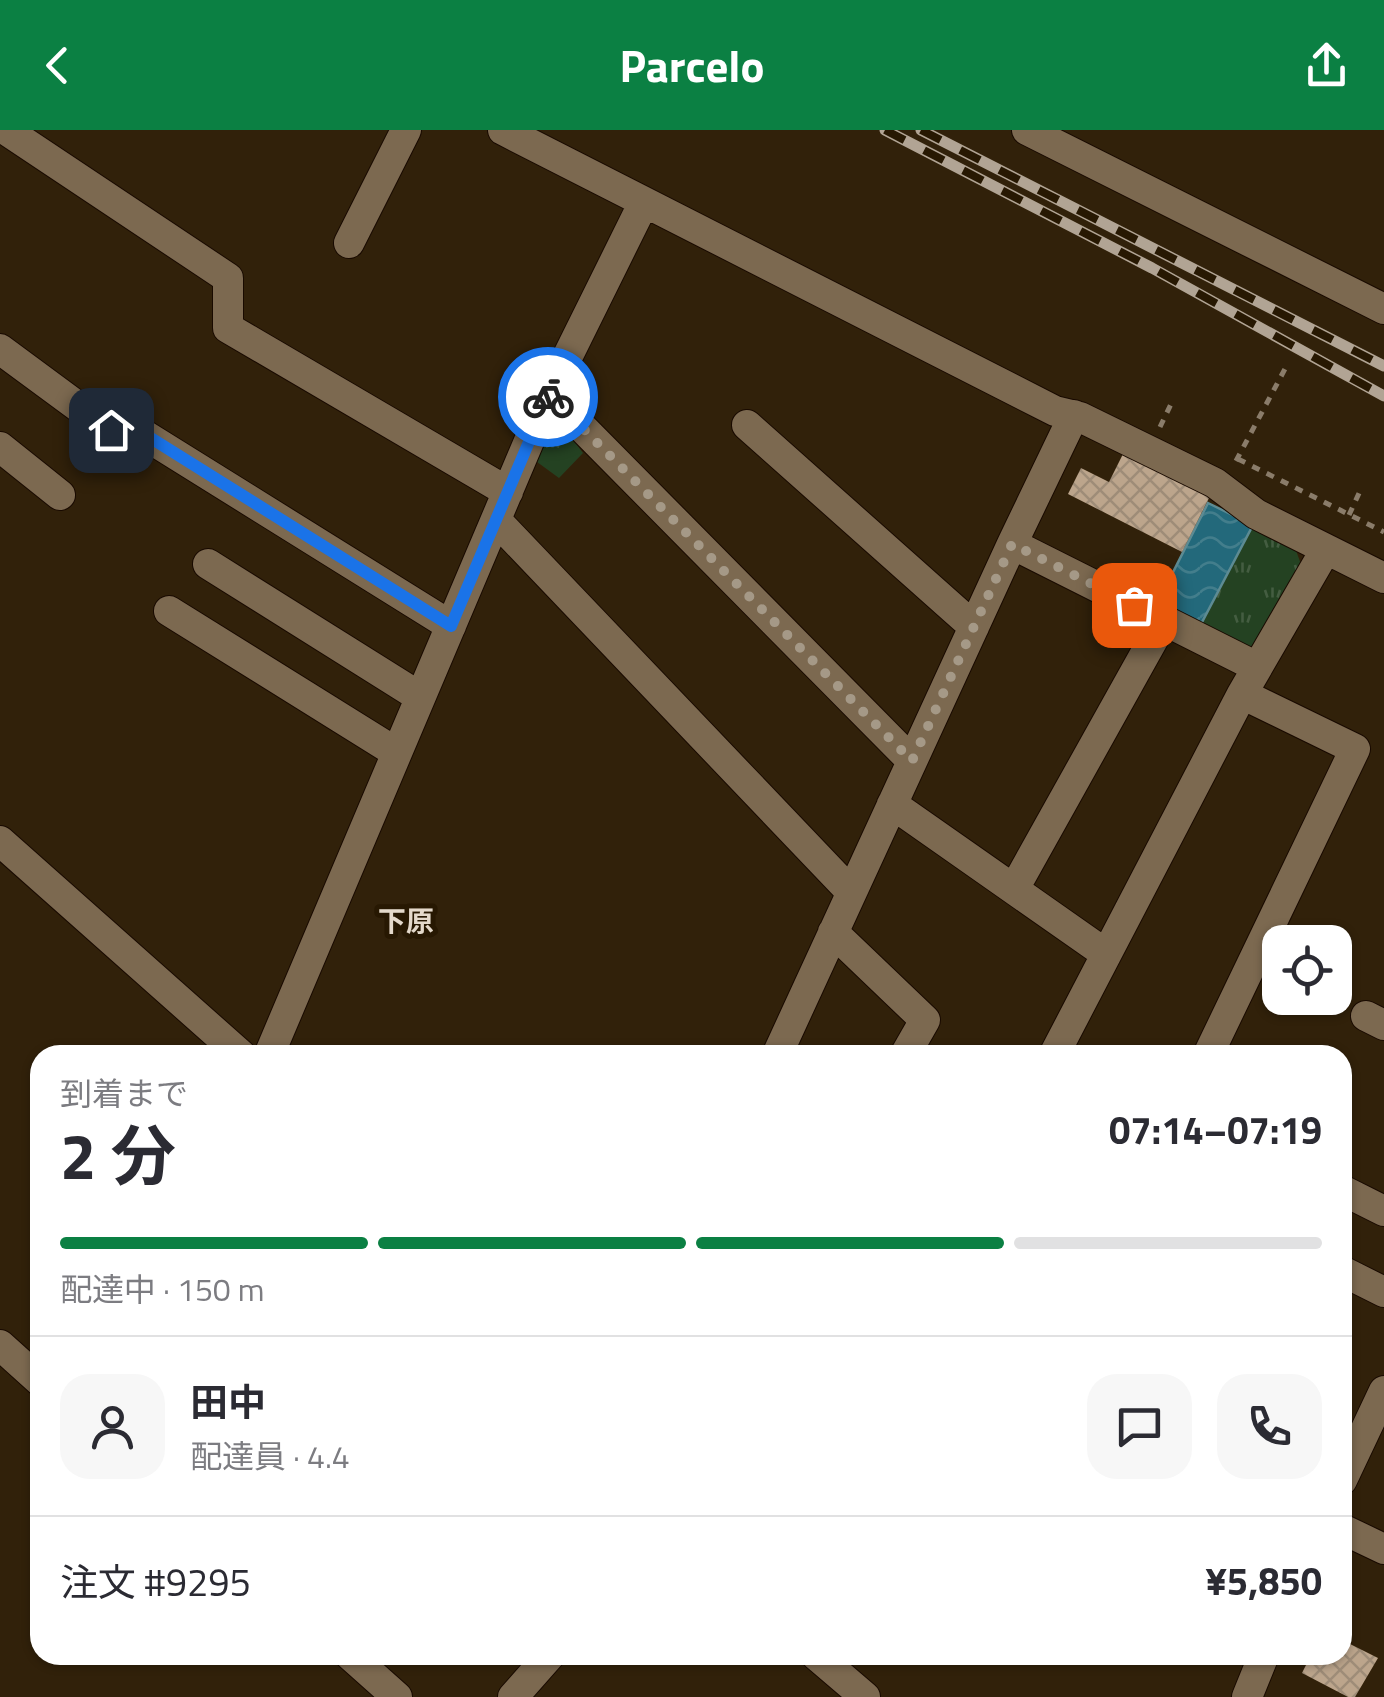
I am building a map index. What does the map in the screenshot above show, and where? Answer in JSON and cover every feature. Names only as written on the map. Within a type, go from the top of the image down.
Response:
[{"type":"street","points":[[6,130],[228,278],[228,328],[502,506],[852,892]]},
{"type":"street","points":[[348,244],[406,130]]},
{"type":"street","points":[[503,130],[1054,411],[1074,416],[1215,483],[1256,514],[1384,578]]},
{"type":"street","points":[[1027,130],[1384,309]]},
{"type":"street","points":[[272,1045],[549,394],[644,202]]},
{"type":"street","points":[[0,349],[111,430],[138,430],[451,626]]},
{"type":"street","points":[[549,394],[912,761]]},
{"type":"street","points":[[782,1045],[1074,416]]},
{"type":"street","points":[[747,425],[974,627]]},
{"type":"street","points":[[0,448],[60,495]]},
{"type":"street","points":[[1012,544],[1164,620],[1355,749],[1213,1045]]},
{"type":"street","points":[[1059,1045],[1250,680],[1326,549]]},
{"type":"street","points":[[208,564],[420,697]]},
{"type":"street","points":[[168,611],[397,753]]},
{"type":"street","points":[[1014,889],[1164,620]]},
{"type":"street","points":[[892,804],[1106,954]]},
{"type":"street","points":[[0,841],[230,1045]]},
{"type":"street","points":[[833,932],[925,1020],[910,1045]]},
{"type":"street","points":[[1352,1195],[1384,1212]]},
{"type":"street","points":[[1352,1276],[1384,1292]]},
{"type":"street","points":[[0,1345],[30,1371]]},
{"type":"street","points":[[1355,1422],[1384,1391]]},
{"type":"street","points":[[1352,1534],[1384,1549]]},
{"type":"street","points":[[361,1665],[397,1697]]},
{"type":"street","points":[[513,1697],[541,1665]]},
{"type":"street","points":[[827,1665],[864,1697]]},
{"type":"street","points":[[1246,1697],[1260,1665]]},
{"type":"path","points":[[1286,366],[1237,460],[1384,532]]},
{"type":"path","points":[[1162,424],[1172,402]]},
{"type":"path","points":[[1349,515],[1360,491]]},
{"type":"green space","points":[[564,428],[583,453],[559,478],[533,459],[547,429]]},
{"type":"green space","points":[[1253,525],[1294,545],[1302,567],[1252,649],[1201,624]]},
{"type":"water","points":[[1208,503],[1253,525],[1201,624],[1158,602]]},
{"type":"building","points":[[1125,450],[1211,494],[1182,552],[1068,494],[1081,468],[1109,482]]},
{"type":"building","points":[[1352,1645],[1378,1658],[1355,1697],[1302,1673],[1306,1665],[1352,1665]]},
{"type":"railway","points":[[885,130],[1152,268],[1384,396]]},
{"type":"railway","points":[[921,130],[1384,366]]},
{"type":"way so far","points":[[548,397],[549,394],[912,761],[1012,544],[1134,605]]},
{"type":"district","name":"下原","points":[[406,921]]},
{"type":"route","points":[[111,430],[138,430],[451,626],[548,397]]}]
